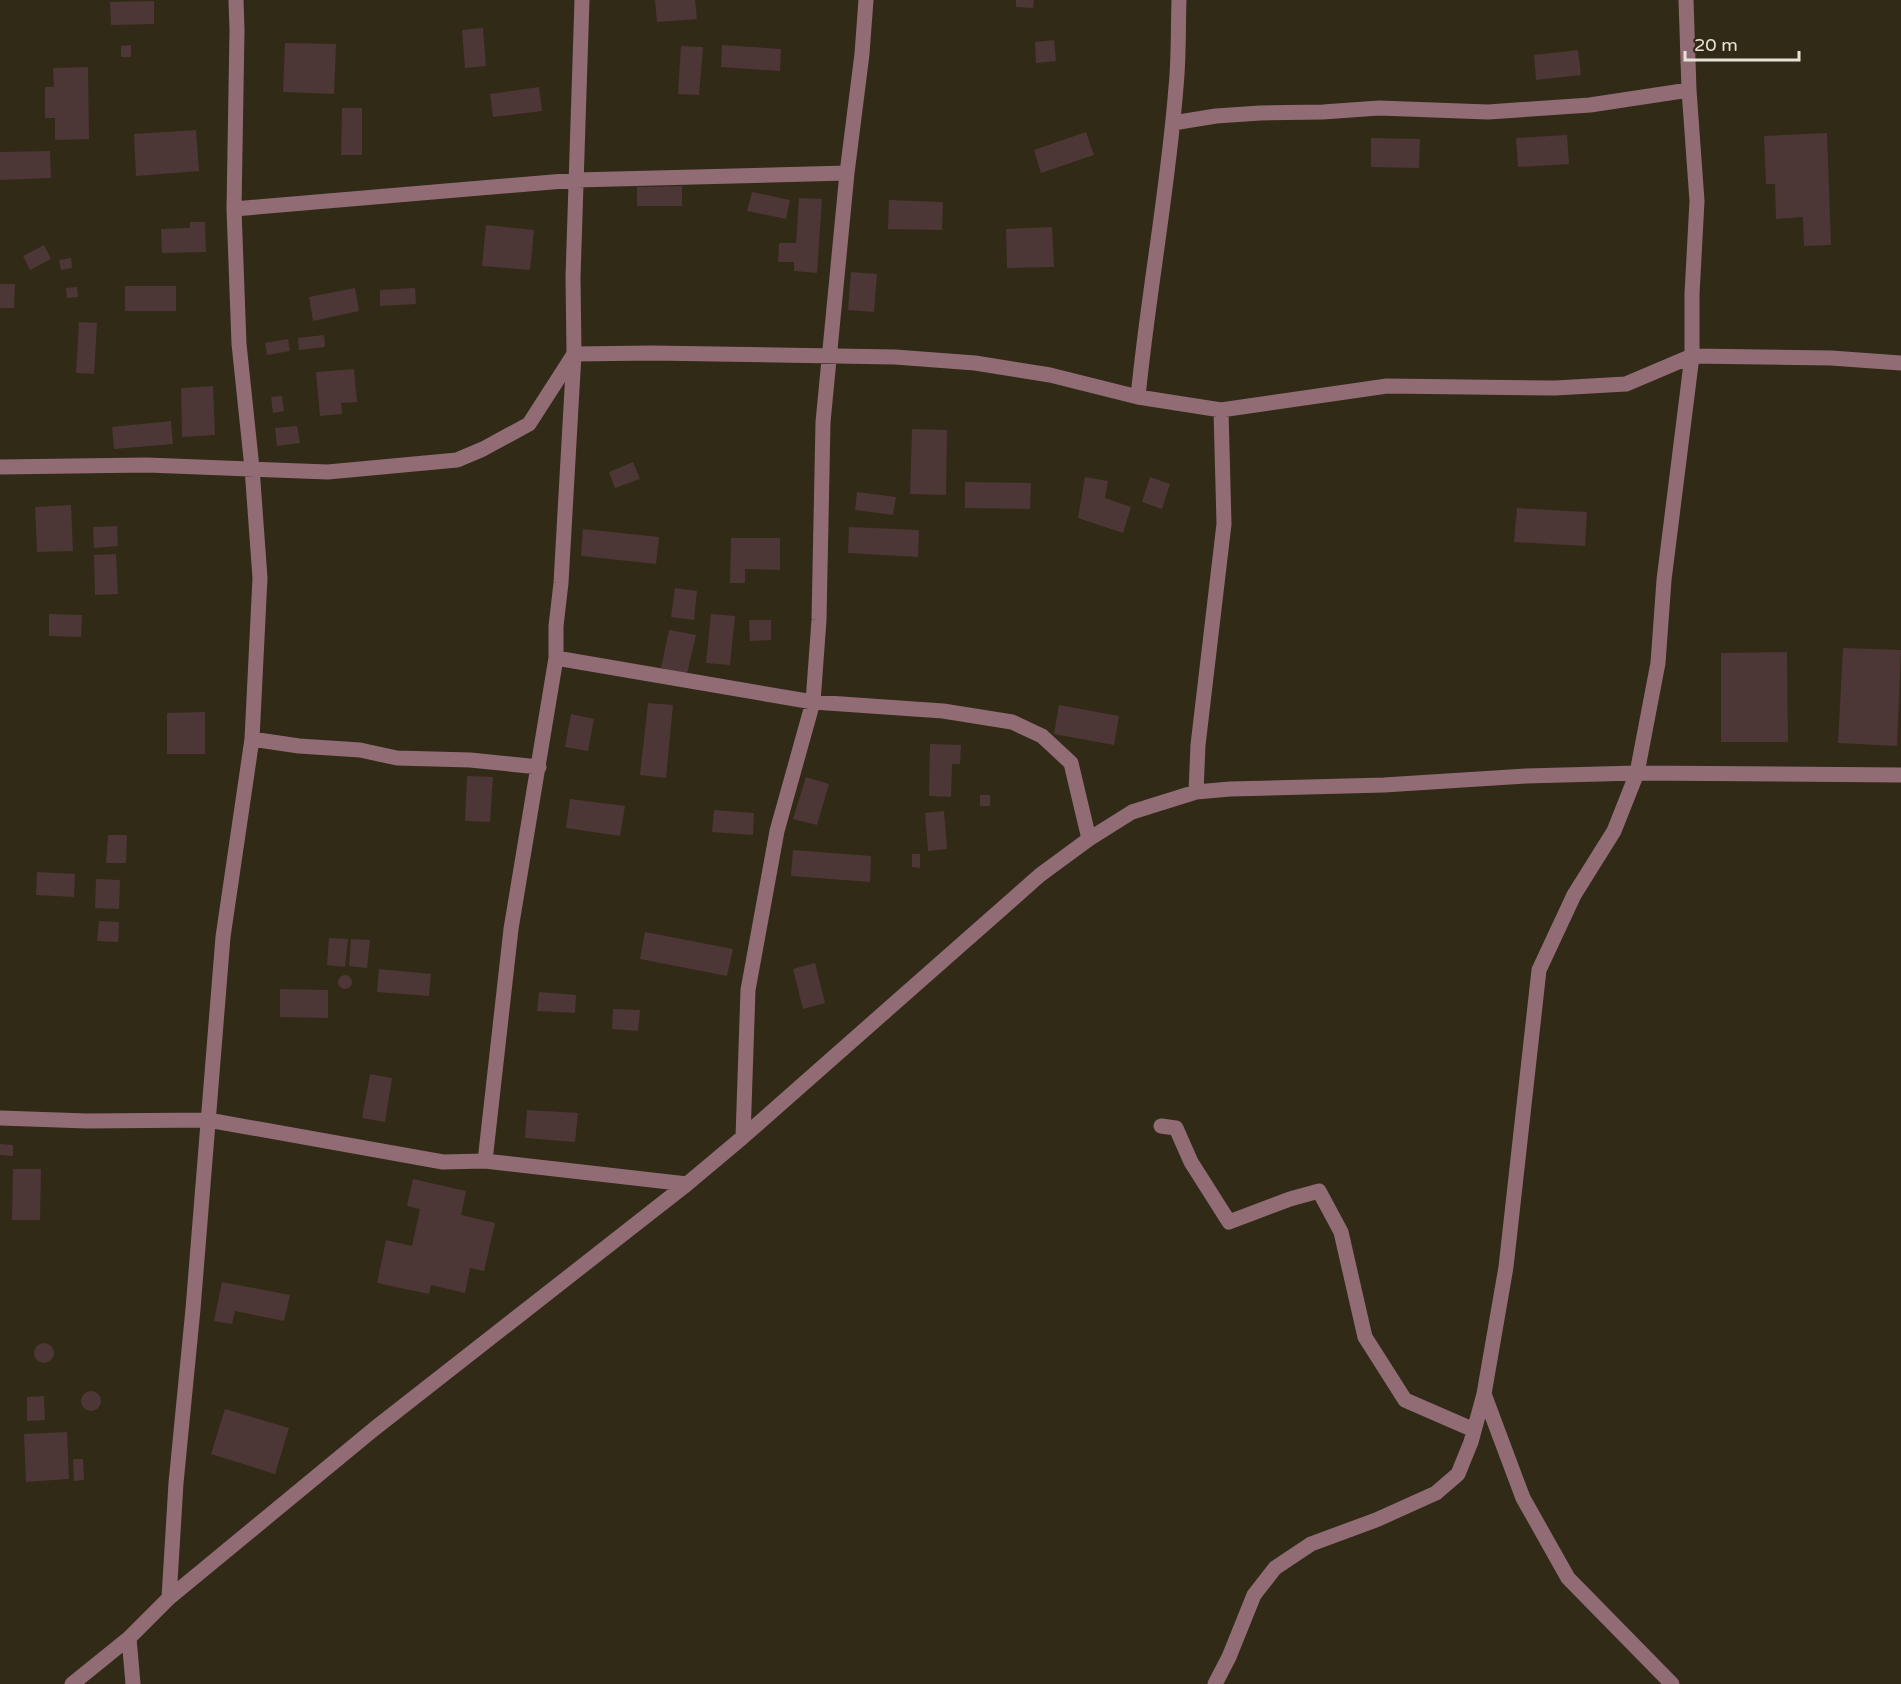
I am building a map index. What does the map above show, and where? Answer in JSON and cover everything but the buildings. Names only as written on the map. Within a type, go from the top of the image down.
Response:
[{"type":"street","points":[[169,1598],[176,1484],[223,938],[252,739],[260,578],[252,468],[239,344],[234,209],[236,0]]},
{"type":"street","points":[[485,1161],[511,929],[556,658],[574,354],[573,277],[582,0]]},
{"type":"street","points":[[743,1137],[748,990],[777,831],[813,702],[819,620],[823,422],[866,0]]},
{"type":"street","points":[[1138,397],[1173,123],[1177,84],[1179,0]]},
{"type":"street","points":[[1215,1684],[1229,1657],[1254,1595],[1275,1568],[1311,1544],[1376,1520],[1436,1493],[1458,1474],[1474,1430],[1484,1394],[1506,1267],[1539,970],[1574,895],[1614,831],[1637,773],[1658,663],[1664,580],[1692,356],[1692,294],[1697,201],[1689,90],[1686,0]]},
{"type":"street","points":[[1173,123],[1260,112],[1323,112],[1379,108],[1488,112],[1590,105],[1689,90]]},
{"type":"street","points":[[234,209],[576,180],[847,173]]},
{"type":"street","points":[[574,354],[895,357],[975,363],[1050,375],[1138,397],[1221,410],[1387,386],[1555,388],[1626,384],[1692,356],[1831,358],[1901,363]]},
{"type":"street","points":[[0,467],[147,465],[328,472],[457,460],[529,424],[574,354]]},
{"type":"street","points":[[1196,792],[1198,745],[1224,524],[1221,410]]},
{"type":"street","points":[[556,658],[813,702],[944,711],[1012,722],[1042,736],[1071,763],[1089,838]]},
{"type":"street","points":[[252,739],[299,746],[360,750],[397,758],[470,760],[539,767]]},
{"type":"street","points":[[72,1684],[129,1638],[169,1598],[374,1430],[687,1184],[1040,875],[1089,838],[1132,812],[1196,792],[1230,789],[1384,785],[1526,776],[1637,773],[1901,775]]},
{"type":"street","points":[[0,1118],[87,1121],[208,1120],[443,1162],[485,1161],[687,1184]]},
{"type":"street","points":[[1161,1126],[1176,1128],[1191,1162],[1228,1222],[1319,1191],[1341,1232],[1365,1337],[1404,1400],[1474,1430]]},
{"type":"street","points":[[1484,1394],[1522,1498],[1568,1578],[1672,1684]]},
{"type":"street","points":[[129,1638],[133,1684]]}]
